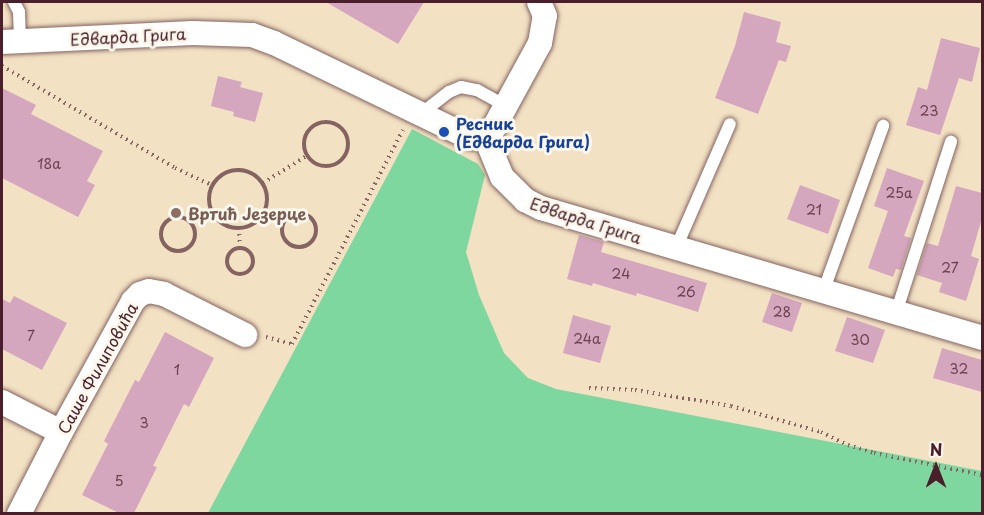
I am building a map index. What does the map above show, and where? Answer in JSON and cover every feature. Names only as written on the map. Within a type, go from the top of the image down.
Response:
[{"type":"street","points":[[485,136],[492,131],[542,37],[545,15],[539,2]]},
{"type":"street","name":"Едварда Грига","points":[[11,41],[193,33],[252,35],[274,43],[418,111],[469,138],[485,136],[502,177],[525,201],[573,219],[982,338]]},
{"type":"street","name":"Саше Филиповића","points":[[19,513],[61,432],[140,294],[149,291],[164,294],[245,335]]},
{"type":"street","points":[[2,402],[61,432]]},
{"type":"lane","name":"Едварда Грига","points":[[11,41],[19,12],[14,2]]},
{"type":"lane","points":[[418,111],[461,87],[477,90],[504,105]]},
{"type":"lane","points":[[676,248],[730,124]]},
{"type":"lane","points":[[823,292],[883,126]]},
{"type":"lane","points":[[896,313],[951,142]]},
{"type":"path","points":[[2,66],[175,168],[211,185]]},
{"type":"path","points":[[245,335],[249,333],[292,344],[418,111]]},
{"type":"path","points":[[329,122],[342,128],[346,134],[348,148],[340,160],[334,164],[319,164],[308,155],[304,142],[310,129],[315,125],[329,122]]},
{"type":"path","points":[[263,183],[308,155]]},
{"type":"path","points":[[238,169],[256,176],[263,183],[267,202],[264,211],[251,225],[239,228],[223,224],[212,214],[208,200],[211,185],[220,175],[238,169]]},
{"type":"path","points":[[264,211],[284,221]]},
{"type":"path","points":[[296,213],[307,215],[316,228],[313,239],[299,247],[288,243],[282,234],[284,221],[296,213]]},
{"type":"path","points":[[192,224],[212,214]]},
{"type":"path","points":[[177,217],[192,224],[195,235],[191,245],[181,251],[166,246],[161,231],[167,221],[177,217]]},
{"type":"path","points":[[239,228],[240,248]]},
{"type":"path","points":[[240,248],[248,251],[252,261],[250,269],[239,273],[231,270],[227,263],[229,254],[240,248]]},
{"type":"path","points":[[589,388],[635,390],[731,406],[821,432],[848,445],[874,453],[982,475]]},
{"type":"green space","points":[[412,129],[478,164],[485,175],[466,252],[479,295],[504,353],[528,378],[556,389],[982,471],[982,513],[208,513]]},
{"type":"building","points":[[326,2],[424,2],[398,44]]},
{"type":"building","points":[[744,12],[781,22],[776,42],[791,46],[786,62],[779,60],[758,114],[715,98],[735,46]]},
{"type":"building","points":[[941,38],[980,48],[972,82],[959,78],[940,135],[906,125],[918,87],[927,90]]},
{"type":"building","points":[[218,76],[242,82],[240,87],[263,93],[255,122],[233,116],[234,112],[211,106]]},
{"type":"building","points":[[2,88],[36,105],[31,114],[103,151],[87,181],[95,185],[78,217],[2,178]]},
{"type":"building","points":[[887,168],[924,181],[904,236],[911,238],[901,270],[896,269],[893,277],[868,268],[888,211],[874,206]]},
{"type":"building","points":[[800,185],[840,200],[828,234],[787,219]]},
{"type":"building","points":[[956,186],[982,193],[982,218],[971,256],[979,259],[966,301],[939,292],[942,283],[917,275],[927,243],[938,246]]},
{"type":"building","points":[[579,235],[604,242],[601,252],[707,283],[698,312],[637,293],[636,296],[593,283],[592,286],[567,279]]},
{"type":"building","points":[[772,293],[802,303],[792,332],[762,322]]},
{"type":"building","points":[[14,296],[67,323],[42,370],[2,349],[2,299],[10,303]]},
{"type":"building","points":[[573,315],[611,326],[600,363],[563,353]]},
{"type":"building","points":[[847,317],[885,330],[873,363],[835,351]]},
{"type":"building","points":[[165,332],[214,358],[189,407],[184,404],[153,466],[157,467],[134,513],[119,513],[82,495],[108,444],[104,441],[135,380],[139,382]]},
{"type":"building","points":[[942,348],[982,360],[982,392],[933,378]]},
{"type":"place","name":"Ресник (Едварда Грига)","points":[[444,132]]},
{"type":"place","name":"Вртић Језерце","points":[[176,213]]}]
